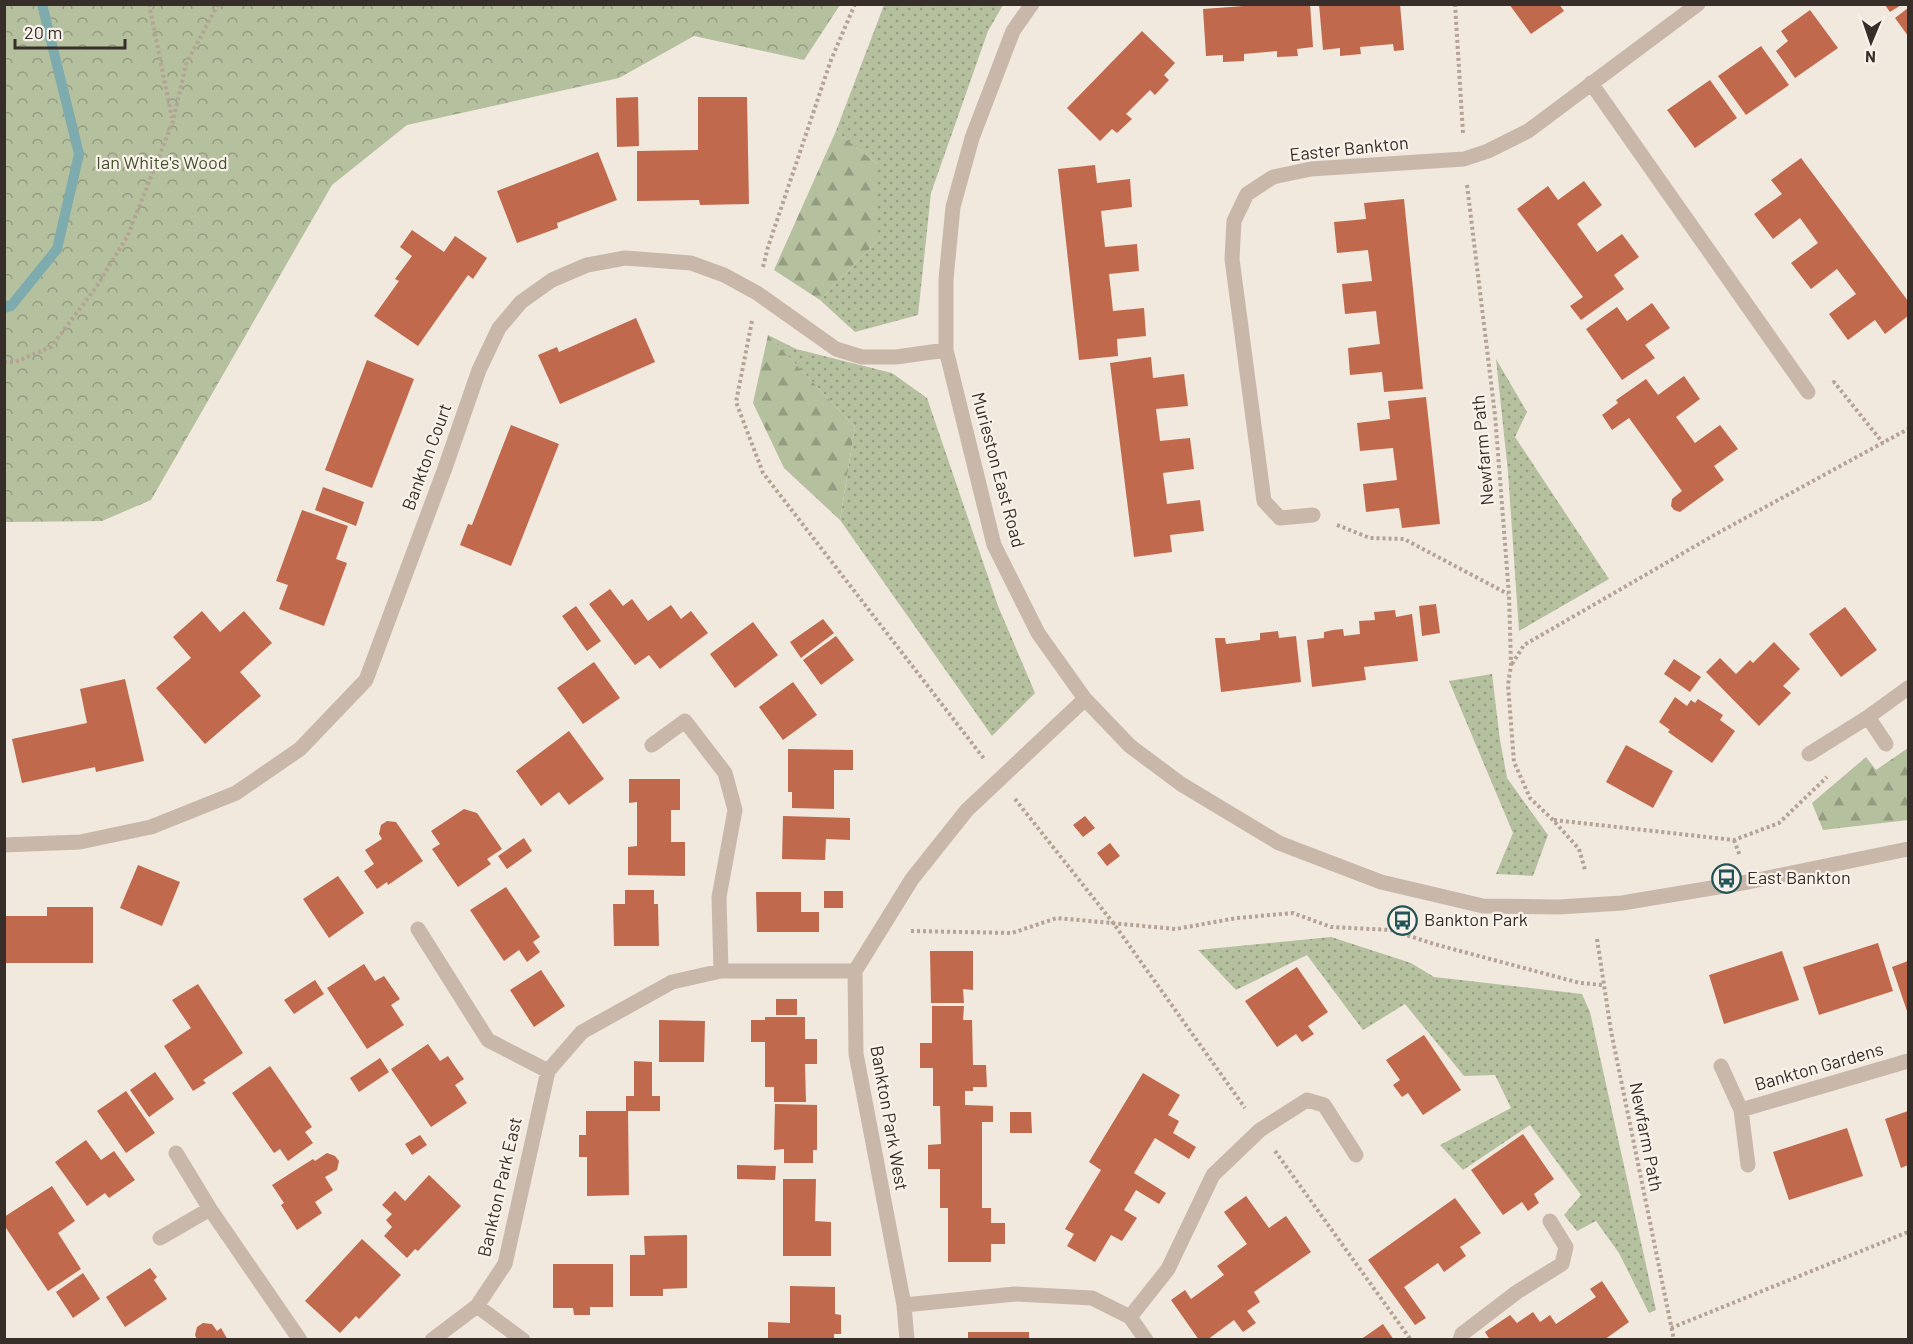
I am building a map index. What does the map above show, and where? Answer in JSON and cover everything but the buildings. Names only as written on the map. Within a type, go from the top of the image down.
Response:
[{"type":"street","name":"Murieston East Road","points":[[1032,4],[1013,31],[976,128],[953,207],[946,279],[946,350],[994,545],[1038,633],[1085,699],[1130,746],[1173,778],[1279,843],[1381,882],[1483,906],[1559,907],[1622,903],[1737,884],[1908,849]]},
{"type":"street","name":"Easter Bankton","points":[[1313,515],[1280,518],[1264,501],[1232,259],[1234,221],[1247,194],[1273,177],[1311,169],[1464,159],[1488,151],[1528,131],[1698,4]]},
{"type":"street","points":[[1591,83],[1808,392]]},
{"type":"street","name":"Bankton Court","points":[[4,845],[80,842],[151,827],[236,793],[300,749],[366,680],[479,370],[499,328],[520,302],[552,280],[586,265],[625,258],[691,263],[724,275],[757,293],[836,349],[862,357],[896,357],[946,350]]},
{"type":"street","points":[[1809,754],[1868,717],[1908,688]]},
{"type":"street","points":[[855,971],[912,879],[967,810],[1085,699]]},
{"type":"street","points":[[1868,717],[1886,744]]},
{"type":"street","points":[[652,745],[685,721],[725,773],[735,810],[719,897],[721,971]]},
{"type":"street","points":[[418,928],[488,1040],[548,1071]]},
{"type":"street","name":"Bankton Park East","points":[[432,1340],[477,1305],[504,1264],[548,1071],[582,1032],[672,982],[721,971],[855,971]]},
{"type":"street","name":"Bankton Park West","points":[[855,971],[856,1054],[904,1305],[907,1340]]},
{"type":"street","name":"Bankton Gardens","points":[[1741,1110],[1908,1061]]},
{"type":"street","name":"Bankton Gardens","points":[[1720,1066],[1741,1110],[1748,1165]]},
{"type":"street","points":[[1130,1317],[1167,1269],[1213,1175],[1260,1130],[1307,1100],[1324,1105],[1356,1155]]},
{"type":"street","points":[[176,1153],[210,1209],[300,1340]]},
{"type":"street","points":[[160,1238],[210,1209]]},
{"type":"street","points":[[1460,1340],[1462,1334],[1517,1292],[1562,1264],[1566,1247],[1550,1221]]},
{"type":"street","points":[[904,1305],[1015,1294],[1092,1298],[1130,1317],[1146,1340]]},
{"type":"street","points":[[477,1305],[523,1340]]},
{"type":"path","points":[[149,4],[173,121]]},
{"type":"path","points":[[4,362],[15,362],[51,347],[97,286],[128,235],[173,121],[186,64],[218,4]]},
{"type":"path","points":[[855,4],[827,71],[768,247],[757,293],[736,402],[763,473],[1114,924],[1411,1340]]},
{"type":"path","name":"Newfarm Path","points":[[1455,4],[1464,159],[1495,415],[1509,595],[1511,665],[1508,685],[1514,762],[1530,798],[1579,849],[1585,870]]},
{"type":"path","points":[[1808,392],[1814,402],[1834,382],[1883,443]]},
{"type":"path","points":[[1511,665],[1524,645],[1716,534],[1908,429]]},
{"type":"path","points":[[1313,515],[1370,538],[1404,538],[1509,595]]},
{"type":"path","points":[[1553,820],[1734,840],[1779,823],[1828,776]]},
{"type":"path","points":[[886,921],[903,931],[1012,933],[1057,918],[1176,929],[1236,918],[1293,913],[1331,927],[1391,930],[1434,944],[1580,983],[1603,985]]},
{"type":"path","name":"Newfarm Path","points":[[1597,939],[1603,985],[1674,1340]]},
{"type":"path","points":[[1671,1328],[1908,1232]]},
{"type":"green space","name":"Ian White's Wood","points":[[4,5],[840,5],[804,60],[694,36],[619,78],[407,125],[332,185],[151,500],[102,521],[5,522]]},
{"type":"green space","points":[[884,5],[1003,5],[988,31],[931,193],[918,315],[855,332],[820,300],[877,241],[877,164],[836,131]]},
{"type":"green space","points":[[836,131],[877,164],[877,241],[820,300],[774,270]]},
{"type":"green space","points":[[768,335],[796,349],[892,373],[927,398],[998,606],[1035,693],[992,736],[840,520],[855,427]]},
{"type":"green space","points":[[768,335],[855,427],[840,520],[784,468],[753,403]]},
{"type":"green space","points":[[1496,359],[1527,412],[1515,437],[1609,579],[1519,631],[1508,472]]},
{"type":"green space","points":[[1492,674],[1507,778],[1548,835],[1533,876],[1496,874],[1513,833],[1449,681]]},
{"type":"green space","points":[[1908,748],[1908,820],[1823,830],[1812,803],[1866,757],[1876,770]]},
{"type":"green space","points":[[1331,937],[1411,963],[1434,977],[1582,994],[1590,1012],[1656,1310],[1649,1313],[1619,1253],[1596,1221],[1577,1231],[1564,1215],[1581,1195],[1530,1125],[1463,1170],[1440,1145],[1511,1108],[1495,1075],[1464,1076],[1405,1004],[1363,1030],[1307,955],[1236,990],[1198,950]]},
{"type":"waterway","points":[[4,308],[11,306],[57,249],[79,154],[42,4]]},
{"type":"place","name":"East Bankton","points":[[1726,878]]},
{"type":"place","name":"Bankton Park","points":[[1403,920]]}]
